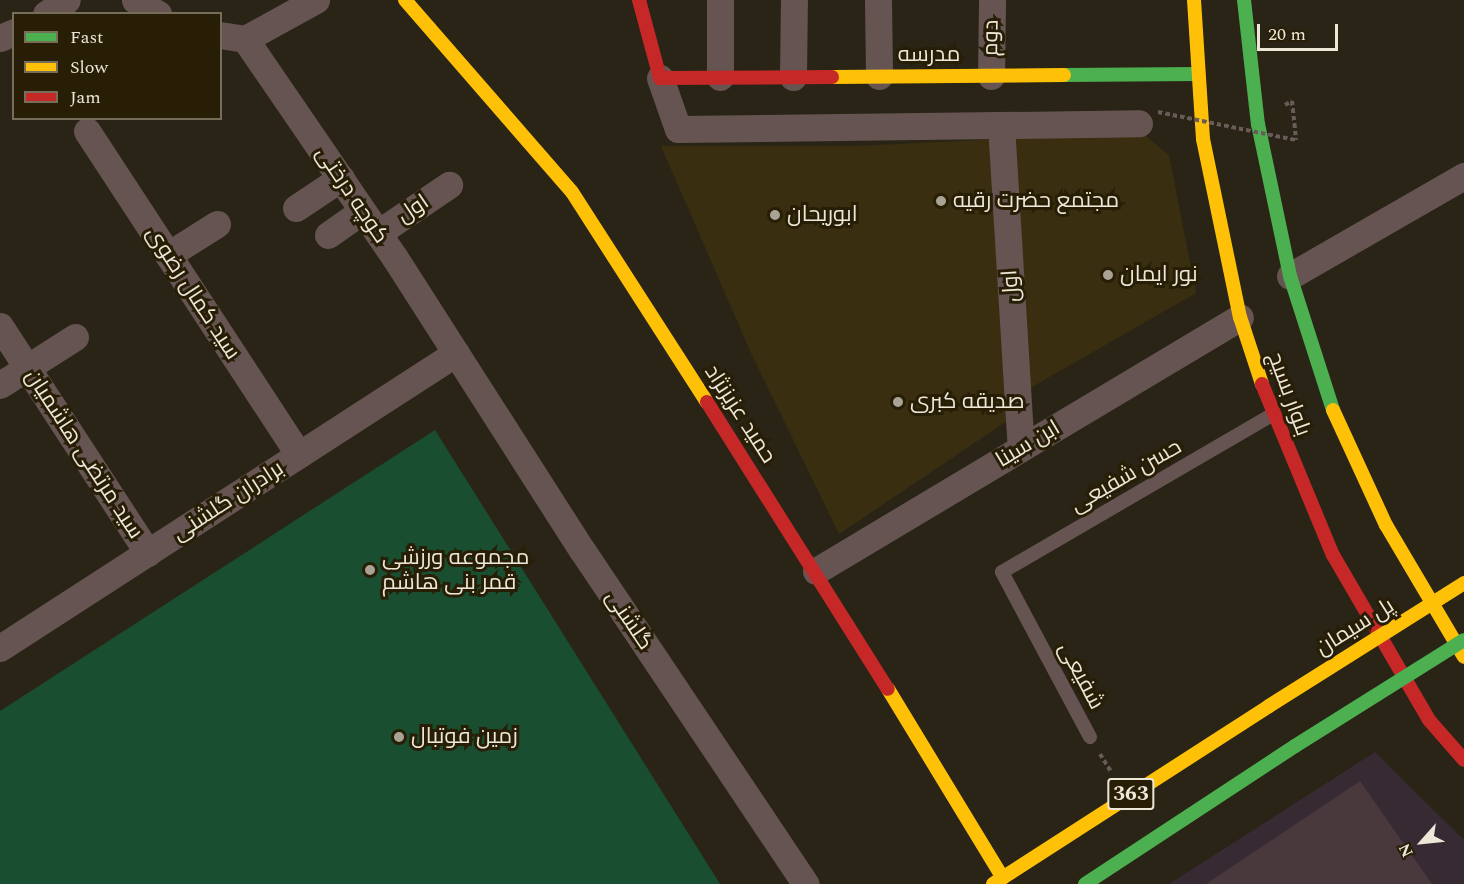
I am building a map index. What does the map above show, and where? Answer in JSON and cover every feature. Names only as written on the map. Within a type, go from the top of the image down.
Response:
[{"type":"main road","name":"حمید عزیزنژاد","points":[[405,0],[572,192],[816,571],[998,881]]},
{"type":"main road","points":[[639,0],[660,78]]},
{"type":"main road","name":"بلوار بسیج","points":[[1194,0],[1203,139],[1240,317],[1272,416],[1334,555],[1429,720],[1464,760]]},
{"type":"main road","name":"بلوار بسیج","points":[[1244,0],[1258,124],[1290,276],[1336,416],[1386,525],[1464,657]]},
{"type":"main road","name":"مدرسه","points":[[660,78],[1198,74]]},
{"type":"main road","name":"پل سیمان","points":[[1127,796],[1464,583]]},
{"type":"main road","name":"363","points":[[1085,884],[1295,746],[1464,640]]},
{"type":"main road","name":"363","points":[[998,881],[1127,796]]},
{"type":"street","points":[[49,12],[67,0]]},
{"type":"street","points":[[135,0],[155,12]]},
{"type":"street","points":[[233,37],[316,0]]},
{"type":"street","points":[[720,0],[720,78]]},
{"type":"street","points":[[793,77],[794,0]]},
{"type":"street","points":[[878,0],[879,76]]},
{"type":"street","name":"دوم","points":[[991,76],[992,0]]},
{"type":"street","name":"کوچه درختی","points":[[233,37],[341,178],[456,353]]},
{"type":"street","points":[[660,78],[678,129],[1001,125],[1148,117]]},
{"type":"street","name":"اول","points":[[1001,125],[1021,448]]},
{"type":"street","name":"سید کمال رضوی","points":[[87,131],[299,455]]},
{"type":"street","points":[[1290,276],[1464,176]]},
{"type":"street","points":[[296,208],[341,178]]},
{"type":"street","name":"اول","points":[[378,233],[449,185]]},
{"type":"street","points":[[328,235],[362,211]]},
{"type":"street","points":[[168,255],[217,224]]},
{"type":"street","name":"ابن سینا","points":[[816,571],[1240,317]]},
{"type":"street","name":"سید مرتضی هاشمیان","points":[[0,326],[148,553]]},
{"type":"street","points":[[0,385],[75,337]]},
{"type":"street","name":"برادران گلشنی","points":[[0,648],[456,353]]},
{"type":"street","name":"گلشنی","points":[[456,353],[806,884]]},
{"type":"lane","name":"حسن شفیعی","points":[[1002,572],[1272,416]]},
{"type":"lane","name":"شفیعی","points":[[1002,572],[1090,737]]},
{"type":"path","points":[[1148,117],[1296,140],[1292,101]]},
{"type":"path","name":"شفیعی","points":[[1090,737],[1127,796]]},
{"type":"shaded area","points":[[1135,127],[1169,155],[1196,293],[1025,391],[1019,413],[839,534],[751,353],[661,146],[856,146],[1023,138]]},
{"type":"shaded area","points":[[1375,752],[1464,840],[1464,884],[1169,884]]},
{"type":"green space","name":"مجموعه ورزشی قمر بنی هاشم","points":[[435,430],[720,884],[0,884],[0,711]]},
{"type":"building","points":[[1360,781],[1432,884],[1206,884]]},
{"type":"traffic: fast","points":[[1244,0],[1258,124],[1290,276],[1333,410]]},
{"type":"traffic: fast","points":[[1064,75],[1198,74]]},
{"type":"traffic: fast","points":[[1295,746],[1464,640]]},
{"type":"traffic: fast","points":[[1085,884],[1295,746]]},
{"type":"traffic: slow","points":[[405,0],[572,192],[707,402]]},
{"type":"traffic: slow","points":[[1194,0],[1203,139],[1240,317],[1262,384]]},
{"type":"traffic: slow","points":[[832,77],[1064,75]]},
{"type":"traffic: slow","points":[[1333,410],[1386,525],[1464,657]]},
{"type":"traffic: slow","points":[[1269,706],[1464,583]]},
{"type":"traffic: slow","points":[[888,689],[1003,878]]},
{"type":"traffic: slow","points":[[993,884],[1269,706]]},
{"type":"traffic: jam","points":[[639,0],[660,78],[832,77]]},
{"type":"traffic: jam","points":[[1262,384],[1333,555],[1429,720],[1464,760]]},
{"type":"traffic: jam","points":[[707,402],[888,689]]},
{"type":"place","name":"مجتمع حضرت رقیه","points":[[941,201]]},
{"type":"place","name":"ابوریحان","points":[[775,215]]},
{"type":"place","name":"نور ایمان","points":[[1108,275]]},
{"type":"place","name":"صدیقه کبری","points":[[898,402]]},
{"type":"place","name":"مجموعه ورزشی قمر بنی هاشم","points":[[370,570]]},
{"type":"place","name":"زمین فوتبال","points":[[399,737]]}]
